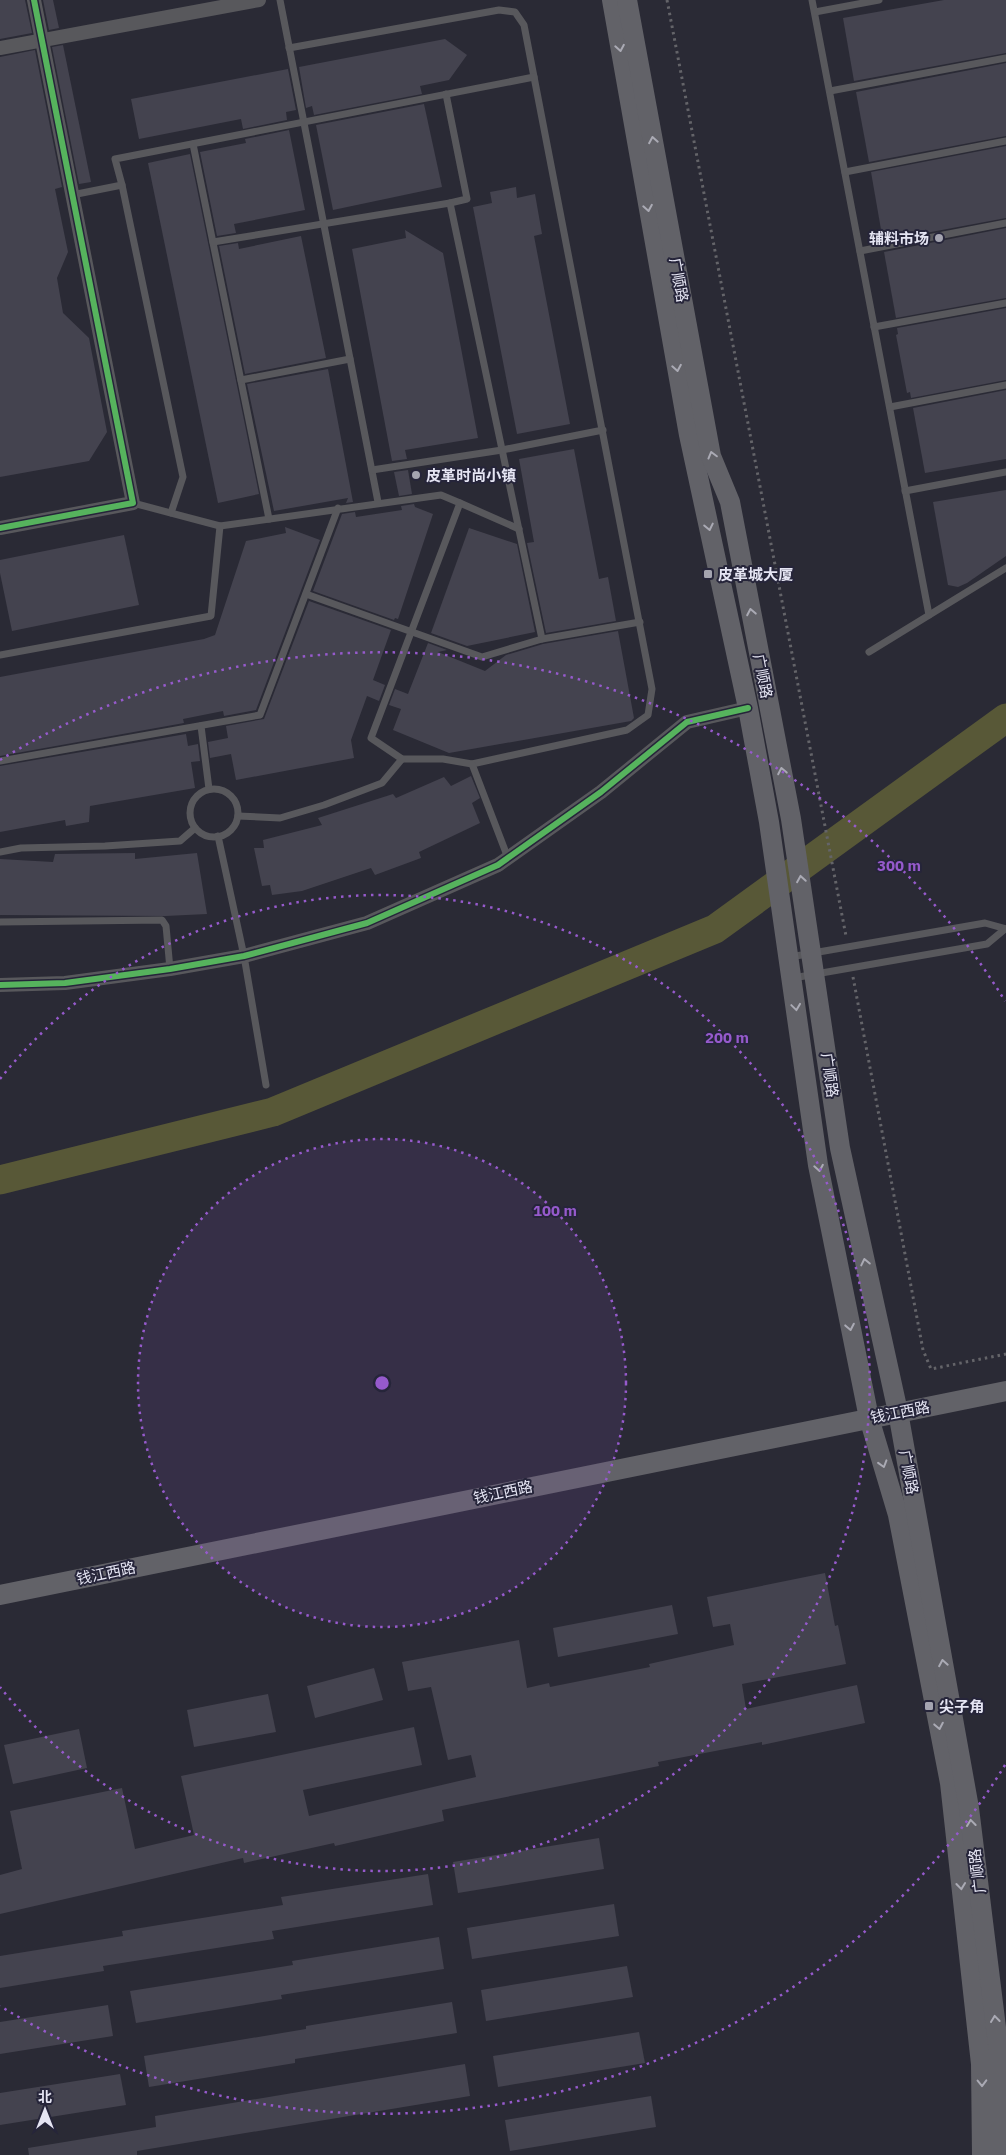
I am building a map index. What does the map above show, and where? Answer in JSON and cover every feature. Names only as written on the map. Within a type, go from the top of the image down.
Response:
[{"type":"main road","name":"广顺路","points":[[612,0],[688,435],[748,708],[769,822],[818,1165],[868,1418],[898,1515],[950,1783],[981,2064],[982,2155]]},
{"type":"main road","name":"广顺路","points":[[627,0],[712,456],[730,502],[791,819],[840,1148],[898,1412],[969,1808],[999,2052],[999,2155]]},
{"type":"main road","name":"钱江西路","points":[[0,1595],[1006,1391]]},
{"type":"street","points":[[0,528],[133,503],[34,0]]},
{"type":"street","points":[[0,48],[259,0]]},
{"type":"street","points":[[0,985],[65,983],[170,969],[244,956],[367,923],[498,865],[601,792],[687,722],[748,708]]},
{"type":"lane","points":[[280,0],[378,502]]},
{"type":"lane","points":[[812,0],[929,615]]},
{"type":"lane","points":[[815,12],[879,0]]},
{"type":"lane","points":[[289,48],[499,10],[515,12],[524,25],[640,622],[652,689],[648,714],[627,730],[472,764],[443,759],[402,759],[371,738],[460,503]]},
{"type":"lane","points":[[830,91],[1006,58]]},
{"type":"lane","points":[[171,513],[183,478],[115,159],[534,77]]},
{"type":"lane","points":[[213,242],[467,199],[446,94]]},
{"type":"lane","points":[[845,172],[1006,141]]},
{"type":"lane","points":[[194,144],[269,519]]},
{"type":"lane","points":[[72,195],[122,185]]},
{"type":"lane","points":[[450,203],[542,639]]},
{"type":"lane","points":[[860,251],[1006,223]]},
{"type":"lane","points":[[874,327],[1006,303]]},
{"type":"lane","points":[[241,380],[350,359]]},
{"type":"lane","points":[[890,407],[1006,385]]},
{"type":"lane","points":[[372,470],[502,450],[603,430]]},
{"type":"lane","points":[[905,491],[1006,472]]},
{"type":"lane","points":[[133,503],[220,526],[378,502],[441,495],[519,529]]},
{"type":"lane","points":[[0,762],[260,715],[338,508]]},
{"type":"lane","points":[[0,654],[210,616],[220,526]]},
{"type":"lane","points":[[868,652],[1006,568]]},
{"type":"lane","points":[[306,594],[482,657],[542,639],[640,622]]},
{"type":"lane","points":[[201,726],[209,789]]},
{"type":"lane","points":[[238,816],[280,818],[324,805],[382,783],[402,759]]},
{"type":"lane","points":[[472,764],[508,858]]},
{"type":"lane","points":[[209,789],[224,791],[230,795],[238,809],[238,816],[231,829],[218,836],[210,836],[195,828],[191,821],[191,805],[195,798],[209,789]]},
{"type":"lane","points":[[0,852],[21,848],[105,846],[180,841],[195,828]]},
{"type":"lane","points":[[218,836],[244,956],[266,1085]]},
{"type":"lane","points":[[0,922],[162,920],[166,926],[170,969]]},
{"type":"lane","points":[[789,957],[985,924],[1006,929]]},
{"type":"lane","points":[[792,978],[987,944],[1006,929]]},
{"type":"path","points":[[667,0],[848,947]]},
{"type":"path","points":[[851,968],[923,1350],[931,1369],[1006,1354]]},
{"type":"building","points":[[0,0],[25,0],[32,33],[0,39]]},
{"type":"building","points":[[43,0],[53,0],[59,28],[49,30]]},
{"type":"building","points":[[944,0],[1006,0],[1006,53],[854,81],[843,18]]},
{"type":"building","points":[[445,39],[467,55],[449,80],[420,86],[422,94],[314,115],[312,106],[306,108],[299,67]]},
{"type":"building","points":[[63,45],[91,182],[79,184],[52,47]]},
{"type":"building","points":[[35,50],[62,187],[55,189],[68,252],[57,278],[63,313],[89,338],[107,432],[89,461],[0,477],[0,57]]},
{"type":"building","points":[[1006,63],[1006,136],[869,162],[856,92]]},
{"type":"building","points":[[288,69],[296,110],[286,112],[287,120],[243,129],[241,119],[139,139],[131,99]]},
{"type":"building","points":[[424,104],[442,187],[333,210],[316,125]]},
{"type":"building","points":[[289,130],[305,210],[234,224],[236,233],[217,236],[200,152],[246,143],[245,139]]},
{"type":"building","points":[[1006,146],[1006,218],[883,241],[871,172]]},
{"type":"building","points":[[190,154],[259,494],[218,503],[148,163]]},
{"type":"building","points":[[516,187],[517,198],[535,194],[542,234],[534,236],[570,424],[517,434],[473,207],[492,203],[490,192]]},
{"type":"building","points":[[1006,228],[1006,298],[896,318],[884,252]]},
{"type":"building","points":[[405,230],[443,253],[478,438],[405,450],[407,459],[392,461],[352,249],[406,238]]},
{"type":"building","points":[[301,236],[326,358],[245,374],[219,246],[238,243],[239,249]]},
{"type":"building","points":[[1006,308],[1006,380],[911,398],[910,392],[907,393],[896,335],[898,334],[897,328]]},
{"type":"building","points":[[328,369],[353,502],[346,503],[348,498],[274,511],[247,384]]},
{"type":"building","points":[[1006,390],[1006,459],[925,473],[913,408]]},
{"type":"building","points":[[574,449],[599,579],[608,577],[616,621],[546,633],[527,543],[534,542],[519,459]]},
{"type":"building","points":[[408,470],[412,494],[399,496],[394,472]]},
{"type":"building","points":[[1006,490],[1006,556],[967,583],[958,587],[948,585],[933,502]]},
{"type":"building","points":[[414,504],[415,507],[433,514],[398,619],[395,618],[394,620],[313,591],[342,514],[355,512],[356,517],[402,510],[401,506]]},
{"type":"building","points":[[285,527],[320,540],[256,710],[224,716],[223,711],[183,719],[184,723],[0,756],[0,677],[204,639],[215,635],[246,541],[286,533]]},
{"type":"building","points":[[469,528],[517,544],[535,632],[467,646],[431,633]]},
{"type":"building","points":[[124,535],[139,605],[12,631],[0,573],[0,560]]},
{"type":"building","points":[[309,601],[391,630],[373,680],[385,685],[379,701],[367,696],[351,740],[354,758],[236,780],[231,754],[210,758],[208,742],[228,738],[226,726],[264,719]]},
{"type":"building","points":[[618,631],[634,718],[631,721],[449,753],[393,730],[401,709],[389,705],[395,689],[408,694],[428,643],[447,650],[438,652],[485,671],[506,655],[543,644]]},
{"type":"building","points":[[186,734],[188,746],[198,744],[200,761],[191,762],[195,788],[90,806],[89,822],[66,826],[65,820],[0,832],[0,766]]},
{"type":"building","points":[[471,776],[480,798],[472,803],[480,823],[419,852],[421,858],[375,875],[371,868],[302,891],[272,895],[270,885],[262,886],[254,848],[264,848],[263,840],[322,825],[318,818],[393,794],[396,798],[444,777],[451,786]]},
{"type":"building","points":[[135,853],[135,859],[197,853],[207,914],[165,916],[0,915],[0,859],[53,862],[55,854]]},
{"type":"building","points":[[825,1573],[835,1626],[838,1625],[846,1664],[742,1684],[746,1709],[857,1685],[865,1723],[762,1745],[762,1742],[658,1762],[659,1766],[442,1810],[444,1821],[335,1846],[334,1843],[244,1863],[243,1858],[0,1914],[0,1875],[22,1869],[10,1811],[122,1788],[135,1849],[194,1835],[181,1776],[414,1727],[422,1765],[303,1790],[309,1816],[476,1777],[471,1755],[448,1760],[431,1687],[408,1691],[402,1662],[519,1640],[527,1688],[549,1683],[550,1687],[650,1667],[649,1664],[734,1645],[730,1624],[713,1627],[707,1597]]},
{"type":"building","points":[[672,1605],[678,1634],[558,1657],[553,1628]]},
{"type":"building","points":[[374,1668],[383,1700],[315,1718],[307,1686]]},
{"type":"building","points":[[268,1694],[276,1732],[194,1747],[187,1710]]},
{"type":"building","points":[[79,1729],[87,1768],[13,1784],[4,1745]]},
{"type":"building","points":[[599,1838],[604,1869],[458,1893],[453,1862]]},
{"type":"building","points":[[428,1874],[433,1905],[272,1931],[274,1939],[103,1966],[104,1971],[0,1988],[0,1956],[123,1936],[122,1931],[283,1905],[281,1897]]},
{"type":"building","points":[[614,1904],[619,1936],[472,1959],[467,1928]]},
{"type":"building","points":[[439,1937],[444,1969],[281,1995],[282,1999],[136,2023],[130,1991],[293,1965],[292,1961]]},
{"type":"building","points":[[627,1966],[633,1997],[486,2021],[481,1990]]},
{"type":"building","points":[[452,2002],[457,2033],[295,2059],[295,2063],[149,2087],[144,2056],[306,2029],[306,2026]]},
{"type":"building","points":[[108,2005],[113,2036],[0,2054],[0,2022]]},
{"type":"building","points":[[639,2032],[645,2063],[498,2087],[493,2056]]},
{"type":"building","points":[[465,2064],[470,2096],[137,2151],[137,2155],[29,2155],[28,2148],[156,2127],[155,2116]]},
{"type":"building","points":[[120,2074],[126,2105],[0,2125],[0,2093]]},
{"type":"building","points":[[651,2096],[656,2127],[510,2151],[505,2120]]},
{"type":"waterway","points":[[0,1180],[273,1112],[715,929],[1006,718]]},
{"type":"cycle path","points":[[0,528],[133,503],[34,0]]},
{"type":"cycle path","points":[[0,985],[65,983],[170,969],[244,956],[367,923],[498,865],[601,792],[687,722],[748,708]]},
{"type":"place","name":"辅料市场","points":[[939,238]]},
{"type":"place","name":"皮革时尚小镇","points":[[416,475]]},
{"type":"place","name":"皮革城大厦","points":[[708,574]]},
{"type":"place","name":"尖子角","points":[[929,1706]]}]
